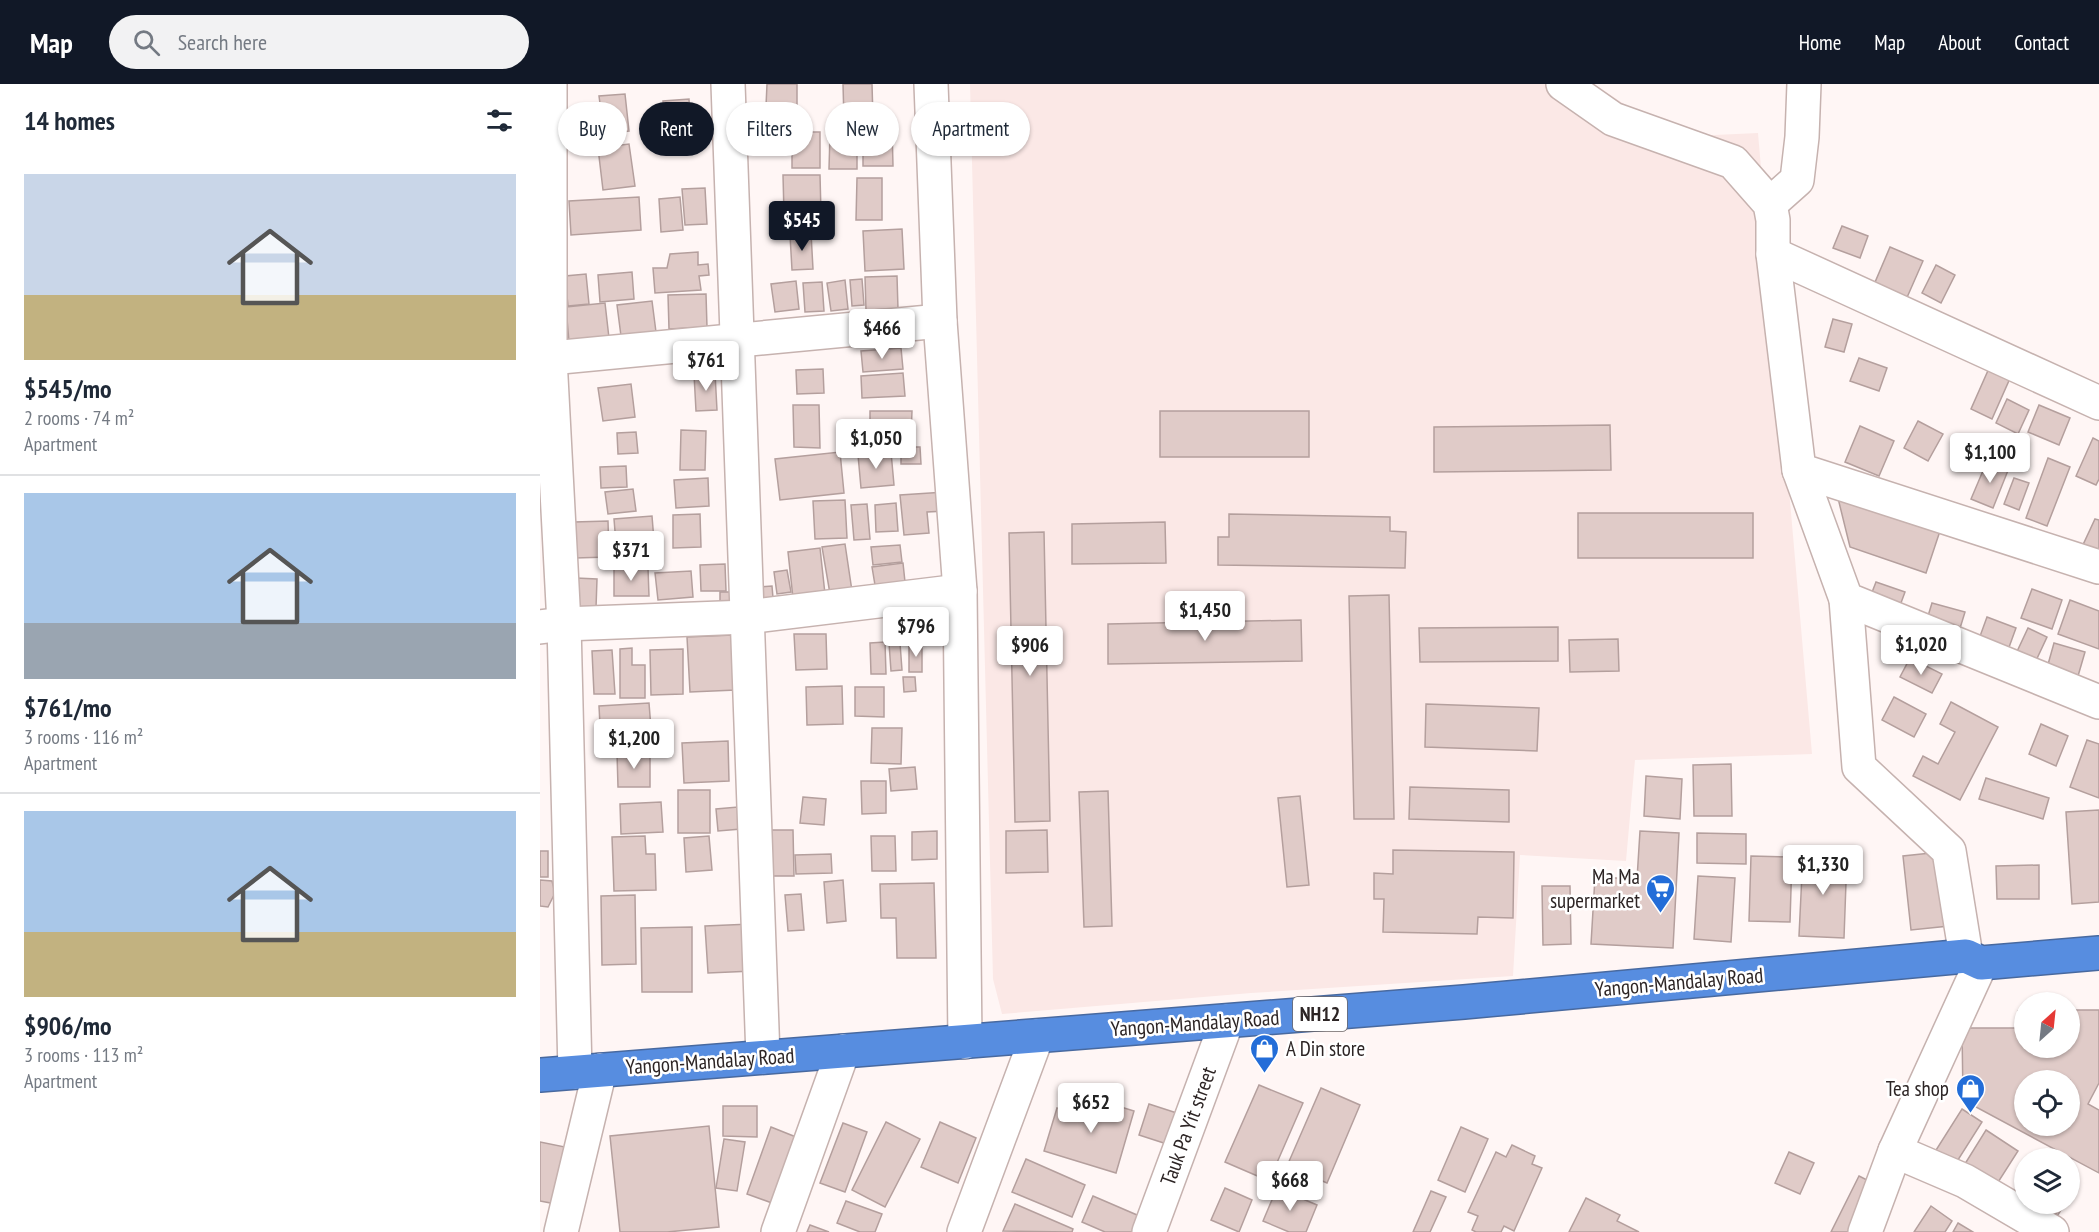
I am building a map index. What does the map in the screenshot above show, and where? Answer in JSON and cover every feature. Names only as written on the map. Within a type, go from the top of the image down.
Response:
[{"type":"highway","name":"Yangon-Mandalay Road","points":[[540,1074],[1464,1002],[1973,959],[2099,953]]},
{"type":"street","points":[[550,84],[545,359],[552,625],[588,1071],[561,1232]]},
{"type":"street","points":[[728,84],[762,1057]]},
{"type":"street","points":[[931,84],[940,321],[960,591],[965,1041]]},
{"type":"street","points":[[1563,84],[1613,119],[1733,162],[1770,204],[1773,220],[1773,254],[1799,470],[1846,599],[1859,767],[1949,851],[1973,959],[1895,1151],[1865,1232]]},
{"type":"street","points":[[1770,204],[1797,180],[1802,137],[1804,84]]},
{"type":"street","points":[[1773,254],[2099,403]]},
{"type":"street","points":[[545,359],[940,321]]},
{"type":"street","points":[[1799,470],[2099,567]]},
{"type":"street","points":[[552,625],[747,617],[960,591]]},
{"type":"street","points":[[1846,599],[2099,702]]},
{"type":"street","name":"Tauk Pa Yit street","points":[[1149,1232],[1227,1021]]},
{"type":"street","points":[[964,1232],[1037,1035]]},
{"type":"street","points":[[778,1232],[843,1051]]},
{"type":"street","points":[[1895,1151],[1965,1181],[2052,1232]]},
{"type":"shaded area","points":[[970,84],[1594,84],[1636,112],[1693,136],[1758,133],[1812,754],[1635,760],[1626,861],[1520,855],[1513,976],[1251,993],[1002,1014],[993,979],[972,156],[1030,156],[1030,102],[970,102]]},
{"type":"building","points":[[767,84],[797,84],[797,102],[766,102]]},
{"type":"building","points":[[843,84],[872,84],[873,102],[844,102]]},
{"type":"building","points":[[625,94],[626,102],[600,102],[599,96]]},
{"type":"building","points":[[689,99],[689,102],[663,102]]},
{"type":"building","points":[[813,132],[820,132],[820,168],[792,168],[792,156],[813,156]]},
{"type":"building","points":[[627,144],[629,144],[635,186],[603,190],[599,156],[627,156]]},
{"type":"building","points":[[829,156],[857,156],[857,169],[829,169]]},
{"type":"building","points":[[863,156],[893,156],[893,166],[863,166]]},
{"type":"building","points":[[783,175],[820,175],[821,213],[784,214]]},
{"type":"building","points":[[857,178],[882,178],[882,220],[856,220]]},
{"type":"building","points":[[705,188],[707,224],[685,225],[682,189]]},
{"type":"building","points":[[639,197],[641,230],[571,235],[569,201]]},
{"type":"building","points":[[680,197],[683,230],[661,232],[659,199]]},
{"type":"building","points":[[1842,226],[1868,236],[1860,258],[1833,248]]},
{"type":"building","points":[[902,229],[904,269],[865,271],[863,231]]},
{"type":"building","points":[[811,233],[813,269],[792,270],[790,235]]},
{"type":"building","points":[[1890,247],[1923,261],[1905,302],[1873,287]]},
{"type":"building","points":[[698,252],[698,265],[708,264],[709,275],[699,276],[701,290],[655,293],[653,268],[667,268],[670,254]]},
{"type":"building","points":[[1936,265],[1955,275],[1941,303],[1922,293]]},
{"type":"building","points":[[632,272],[634,299],[600,302],[598,275]]},
{"type":"building","points":[[586,274],[589,304],[568,306],[565,276]]},
{"type":"building","points":[[897,276],[898,309],[866,310],[865,277]]},
{"type":"building","points":[[862,279],[864,305],[852,306],[850,280]]},
{"type":"building","points":[[845,280],[848,309],[831,311],[827,283]]},
{"type":"building","points":[[796,281],[799,309],[775,312],[771,284]]},
{"type":"building","points":[[822,282],[824,311],[805,312],[803,283]]},
{"type":"building","points":[[706,294],[707,327],[669,329],[668,295]]},
{"type":"building","points":[[652,301],[656,332],[621,336],[617,305]]},
{"type":"building","points":[[605,303],[609,338],[569,342],[566,307]]},
{"type":"building","points":[[1833,319],[1852,324],[1844,352],[1825,347]]},
{"type":"building","points":[[901,348],[903,369],[863,372],[861,351]]},
{"type":"building","points":[[1859,358],[1887,368],[1879,391],[1850,381]]},
{"type":"building","points":[[1990,366],[2011,376],[1992,419],[1971,409]]},
{"type":"building","points":[[823,369],[824,393],[797,394],[796,370]]},
{"type":"building","points":[[715,373],[717,410],[696,411],[694,374]]},
{"type":"building","points":[[903,373],[905,396],[862,398],[861,376]]},
{"type":"building","points":[[631,384],[635,417],[603,421],[598,388]]},
{"type":"building","points":[[2007,399],[2029,410],[2018,434],[1996,423]]},
{"type":"building","points":[[793,405],[819,405],[820,448],[794,447]]},
{"type":"building","points":[[2039,405],[2070,418],[2059,445],[2028,432]]},
{"type":"building","points":[[870,411],[912,411],[911,435],[870,435]]},
{"type":"building","points":[[1160,411],[1309,411],[1309,457],[1160,457]]},
{"type":"building","points":[[1918,421],[1943,434],[1928,461],[1904,448]]},
{"type":"building","points":[[1610,425],[1611,470],[1434,472],[1434,427]]},
{"type":"building","points":[[1860,426],[1894,441],[1879,476],[1845,462]]},
{"type":"building","points":[[681,430],[706,431],[705,470],[680,470]]},
{"type":"building","points":[[636,432],[638,453],[618,454],[617,433]]},
{"type":"building","points":[[2093,438],[2099,441],[2099,479],[2096,485],[2076,476]]},
{"type":"building","points":[[901,447],[920,447],[921,464],[901,464]]},
{"type":"building","points":[[840,452],[844,493],[780,500],[775,459]]},
{"type":"building","points":[[891,452],[894,485],[861,488],[858,455]]},
{"type":"building","points":[[2048,458],[2070,467],[2047,526],[2026,518]]},
{"type":"building","points":[[1988,459],[2009,468],[1993,508],[1971,499]]},
{"type":"building","points":[[626,466],[627,487],[601,488],[600,467]]},
{"type":"building","points":[[708,478],[709,506],[676,508],[674,480]]},
{"type":"building","points":[[2014,478],[2029,483],[2019,510],[2004,504]]},
{"type":"building","points":[[633,489],[636,511],[608,514],[605,492]]},
{"type":"building","points":[[1836,490],[1942,525],[1926,573],[1850,547]]},
{"type":"building","points":[[945,492],[946,511],[927,512],[929,533],[904,535],[900,495]]},
{"type":"building","points":[[845,500],[847,538],[815,539],[813,501]]},
{"type":"building","points":[[896,503],[898,531],[876,532],[875,505]]},
{"type":"building","points":[[867,504],[870,539],[854,540],[851,505]]},
{"type":"building","points":[[1578,513],[1753,513],[1753,558],[1578,558]]},
{"type":"building","points":[[700,514],[701,547],[673,548],[673,515]]},
{"type":"building","points":[[1229,514],[1390,517],[1390,531],[1406,532],[1405,568],[1218,565],[1218,537],[1229,537]]},
{"type":"building","points":[[652,516],[655,553],[617,556],[614,519]]},
{"type":"building","points":[[2095,519],[2099,520],[2099,555],[2082,547]]},
{"type":"building","points":[[608,521],[609,557],[575,558],[574,522]]},
{"type":"building","points":[[1165,522],[1166,563],[1072,564],[1072,524]]},
{"type":"building","points":[[1044,532],[1050,821],[1015,822],[1009,533]]},
{"type":"building","points":[[845,544],[852,591],[830,594],[822,547]]},
{"type":"building","points":[[900,545],[902,562],[873,565],[871,547]]},
{"type":"building","points":[[820,548],[825,594],[793,598],[788,552]]},
{"type":"building","points":[[903,563],[905,582],[875,585],[872,567]]},
{"type":"building","points":[[725,564],[726,591],[701,591],[700,565]]},
{"type":"building","points":[[614,568],[648,568],[649,596],[614,596]]},
{"type":"building","points":[[787,570],[791,592],[777,594],[774,572]]},
{"type":"building","points":[[691,571],[693,597],[658,600],[655,573]]},
{"type":"building","points":[[576,578],[597,579],[596,608],[575,608]]},
{"type":"building","points":[[1876,582],[1905,592],[1898,611],[1869,600]]},
{"type":"building","points":[[772,586],[774,610],[759,611],[757,587]]},
{"type":"building","points":[[2032,589],[2062,600],[2052,629],[2021,618]]},
{"type":"building","points":[[720,592],[738,592],[738,609],[720,609]]},
{"type":"building","points":[[1389,595],[1394,819],[1354,819],[1349,596]]},
{"type":"building","points":[[2070,600],[2099,611],[2099,649],[2058,634]]},
{"type":"building","points":[[1932,603],[1965,612],[1957,638],[1924,629]]},
{"type":"building","points":[[1987,617],[2016,628],[2008,650],[1979,639]]},
{"type":"building","points":[[1301,620],[1302,661],[1108,664],[1108,624]]},
{"type":"building","points":[[1558,627],[1558,661],[1420,662],[1419,628]]},
{"type":"building","points":[[2028,628],[2047,637],[2033,667],[2014,658]]},
{"type":"building","points":[[794,634],[826,634],[827,669],[796,670]]},
{"type":"building","points":[[733,635],[736,690],[690,692],[687,637]]},
{"type":"building","points":[[1618,639],[1619,671],[1570,672],[1569,640]]},
{"type":"building","points":[[885,642],[886,674],[871,674],[870,643]]},
{"type":"building","points":[[889,643],[900,643],[902,670],[891,671]]},
{"type":"building","points":[[2054,643],[2085,652],[2078,676],[2047,668]]},
{"type":"building","points":[[909,644],[922,644],[922,672],[909,672]]},
{"type":"building","points":[[632,648],[632,665],[645,665],[645,698],[620,698],[620,649]]},
{"type":"building","points":[[683,649],[683,694],[651,695],[650,650]]},
{"type":"building","points":[[612,650],[615,694],[594,694],[592,651]]},
{"type":"building","points":[[1910,658],[1942,674],[1932,693],[1900,677]]},
{"type":"building","points":[[903,677],[915,677],[916,691],[904,692]]},
{"type":"building","points":[[842,686],[843,724],[807,725],[806,687]]},
{"type":"building","points":[[855,687],[884,687],[884,717],[855,716]]},
{"type":"building","points":[[1894,697],[1926,714],[1914,737],[1882,720]]},
{"type":"building","points":[[1951,702],[1998,727],[1960,800],[1913,776],[1923,756],[1938,764],[1955,732],[1940,724]]},
{"type":"building","points":[[649,703],[652,741],[601,744],[599,706]]},
{"type":"building","points":[[1426,704],[1539,708],[1537,751],[1425,747]]},
{"type":"building","points":[[2041,724],[2068,736],[2056,766],[2029,754]]},
{"type":"building","points":[[872,728],[902,728],[901,764],[871,763]]},
{"type":"building","points":[[2087,740],[2099,744],[2099,798],[2070,787]]},
{"type":"building","points":[[728,741],[729,781],[684,783],[682,743]]},
{"type":"building","points":[[617,753],[650,753],[650,787],[618,787]]},
{"type":"building","points":[[1731,764],[1732,816],[1694,816],[1693,765]]},
{"type":"building","points":[[915,767],[917,789],[891,791],[889,769]]},
{"type":"building","points":[[1646,776],[1682,779],[1680,819],[1644,816]]},
{"type":"building","points":[[1986,778],[2049,798],[2043,819],[1979,799]]},
{"type":"building","points":[[861,781],[886,781],[886,813],[862,814]]},
{"type":"building","points":[[1410,787],[1509,790],[1509,822],[1409,819]]},
{"type":"building","points":[[678,790],[710,790],[710,833],[678,833]]},
{"type":"building","points":[[1108,791],[1112,926],[1084,927],[1079,792]]},
{"type":"building","points":[[1300,796],[1309,885],[1287,887],[1278,798]]},
{"type":"building","points":[[803,797],[826,799],[824,825],[800,823]]},
{"type":"building","points":[[661,802],[663,832],[621,834],[620,804]]},
{"type":"building","points":[[738,807],[741,829],[718,831],[716,809]]},
{"type":"building","points":[[2099,810],[2099,902],[2072,904],[2066,812]]},
{"type":"building","points":[[767,830],[793,830],[794,876],[768,876]]},
{"type":"building","points":[[1047,830],[1048,872],[1006,873],[1006,831]]},
{"type":"building","points":[[937,831],[937,859],[912,860],[912,832]]},
{"type":"building","points":[[1640,831],[1679,833],[1673,948],[1591,944],[1595,877],[1637,879]]},
{"type":"building","points":[[1697,833],[1746,834],[1746,864],[1697,863]]},
{"type":"building","points":[[645,836],[646,854],[655,854],[656,890],[614,891],[612,837]]},
{"type":"building","points":[[709,836],[712,870],[686,872],[684,838]]},
{"type":"building","points":[[871,836],[895,836],[896,871],[872,871]]},
{"type":"building","points":[[1393,850],[1514,852],[1513,918],[1478,917],[1477,934],[1383,932],[1384,899],[1374,899],[1374,873],[1393,874]]},
{"type":"building","points":[[540,851],[548,851],[548,877],[540,877]]},
{"type":"building","points":[[1940,852],[1949,926],[1911,930],[1903,856]]},
{"type":"building","points":[[1803,853],[1847,855],[1844,938],[1799,936]]},
{"type":"building","points":[[831,854],[832,873],[796,874],[795,855]]},
{"type":"building","points":[[1751,856],[1792,857],[1790,922],[1749,921]]},
{"type":"building","points":[[2039,865],[2039,899],[1997,899],[1996,866]]},
{"type":"building","points":[[1698,876],[1735,878],[1731,942],[1694,939]]},
{"type":"building","points":[[540,880],[552,881],[555,893],[548,907],[540,906]]},
{"type":"building","points":[[843,880],[846,921],[827,923],[824,882]]},
{"type":"building","points":[[934,883],[936,958],[897,958],[896,918],[881,918],[880,884]]},
{"type":"building","points":[[1542,886],[1570,886],[1571,944],[1543,945]]},
{"type":"building","points":[[801,894],[804,930],[788,931],[785,895]]},
{"type":"building","points":[[635,895],[636,964],[602,965],[601,896]]},
{"type":"building","points":[[751,924],[753,971],[708,973],[705,926]]},
{"type":"building","points":[[692,927],[692,992],[642,992],[641,928]]},
{"type":"building","points":[[2080,1010],[2099,1010],[2099,1083],[2088,1104],[2099,1110],[2099,1173],[2080,1163],[2080,1148],[2052,1148],[2030,1136],[2080,1136],[2080,1070],[2014,1070],[2014,1127],[1963,1100],[1962,1028],[2014,1028],[2014,1058],[2080,1058]]},
{"type":"building","points":[[1259,1085],[1303,1103],[1269,1181],[1225,1162]]},
{"type":"building","points":[[1321,1088],[1360,1105],[1327,1183],[1287,1166]]},
{"type":"building","points":[[1082,1095],[1134,1111],[1116,1173],[1044,1151],[1057,1108],[1076,1114]]},
{"type":"building","points":[[1149,1104],[1183,1115],[1173,1146],[1139,1135]]},
{"type":"building","points":[[723,1106],[757,1106],[757,1137],[723,1136]]},
{"type":"building","points":[[1962,1109],[1982,1122],[1951,1171],[1931,1158]]},
{"type":"building","points":[[886,1122],[920,1139],[885,1207],[852,1190]]},
{"type":"building","points":[[940,1122],[976,1138],[958,1183],[921,1167]]},
{"type":"building","points":[[843,1123],[867,1132],[845,1192],[820,1183]]},
{"type":"building","points":[[709,1126],[719,1227],[667,1232],[620,1232],[610,1136]]},
{"type":"building","points":[[771,1127],[796,1137],[772,1203],[747,1194]]},
{"type":"building","points":[[1461,1127],[1488,1139],[1465,1192],[1438,1180]]},
{"type":"building","points":[[1986,1130],[2014,1148],[2014,1157],[1995,1187],[1963,1167]]},
{"type":"building","points":[[724,1139],[745,1142],[737,1191],[716,1188]]},
{"type":"building","points":[[540,1142],[565,1147],[556,1204],[540,1201]]},
{"type":"building","points":[[1512,1145],[1535,1156],[1532,1164],[1542,1168],[1514,1231],[1504,1226],[1501,1232],[1476,1232],[1472,1230],[1478,1216],[1468,1212],[1496,1152],[1506,1157]]},
{"type":"building","points":[[1789,1152],[1814,1163],[1800,1194],[1775,1183]]},
{"type":"building","points":[[1026,1159],[1085,1185],[1072,1217],[1012,1192]]},
{"type":"building","points":[[1859,1176],[1877,1185],[1855,1232],[1831,1232]]},
{"type":"building","points":[[1225,1188],[1252,1200],[1239,1232],[1211,1220]]},
{"type":"building","points":[[1277,1188],[1317,1205],[1306,1232],[1289,1232],[1263,1221]]},
{"type":"building","points":[[1431,1191],[1446,1197],[1430,1232],[1413,1232]]},
{"type":"building","points":[[1093,1196],[1144,1218],[1138,1232],[1105,1232],[1082,1222]]},
{"type":"building","points":[[1586,1198],[1620,1215],[1617,1221],[1639,1232],[1569,1232]]},
{"type":"building","points":[[846,1201],[882,1214],[875,1232],[860,1232],[837,1223]]},
{"type":"building","points":[[1015,1204],[1073,1229],[1072,1232],[1003,1231]]},
{"type":"building","points":[[1931,1206],[1952,1221],[1945,1232],[1914,1232]]},
{"type":"building","points":[[1958,1223],[1973,1232],[1953,1232]]},
{"type":"building","points":[[810,1225],[829,1232],[807,1232]]},
{"type":"place","name":"Ma Ma supermarket","points":[[1661,914]]},
{"type":"place","name":"A Din store","points":[[1265,1074]]},
{"type":"place","name":"Tea shop","points":[[1970,1114]]}]
